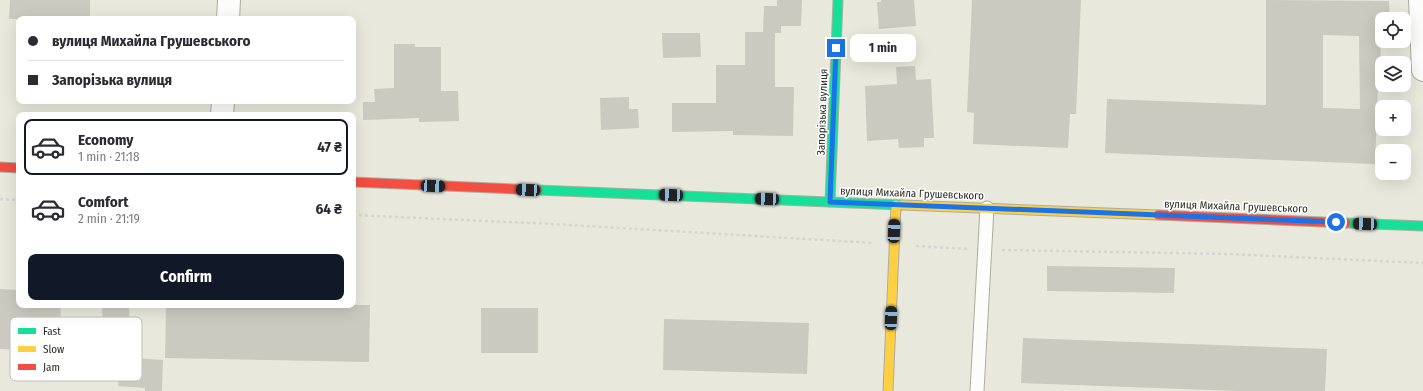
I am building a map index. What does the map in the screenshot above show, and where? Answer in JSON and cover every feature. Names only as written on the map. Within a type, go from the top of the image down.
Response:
[{"type":"main road","name":"Запорізька вулиця","points":[[830,202],[838,0]]},
{"type":"main road","points":[[0,167],[16,168]]},
{"type":"main road","name":"вулиця Михайла Грушевського","points":[[356,182],[1423,226]]},
{"type":"main road","points":[[888,391],[896,205]]},
{"type":"street","points":[[228,16],[229,0]]},
{"type":"street","points":[[1420,0],[1423,70]]},
{"type":"lane","points":[[977,391],[987,208]]},
{"type":"path","points":[[0,199],[16,200]]},
{"type":"path","points":[[356,215],[553,224],[985,250],[1228,254],[1423,262]]},
{"type":"building","points":[[10,0],[90,0],[90,16],[16,16],[16,19],[9,19]]},
{"type":"building","points":[[777,0],[802,0],[801,26],[781,26],[781,33],[775,33],[775,87],[794,87],[793,136],[733,135],[733,131],[672,132],[672,103],[716,103],[716,65],[745,65],[745,32],[763,32],[764,6],[777,6]]},
{"type":"building","points":[[881,0],[914,0],[916,26],[879,29],[877,2],[881,2]]},
{"type":"building","points":[[972,0],[1081,0],[1076,114],[1070,114],[1068,148],[973,144],[974,113],[967,112]]},
{"type":"building","points":[[1266,0],[1389,1],[1390,12],[1375,12],[1375,48],[1380,48],[1381,56],[1375,56],[1375,92],[1378,92],[1377,100],[1375,100],[1375,164],[1105,153],[1107,99],[1266,105]],"holes":[[[1323,35],[1359,36],[1360,109],[1323,108]]]},
{"type":"building","points":[[662,33],[700,33],[701,57],[663,58]]},
{"type":"building","points":[[394,44],[415,44],[415,47],[441,47],[441,91],[458,91],[459,121],[419,122],[419,118],[363,120],[363,102],[375,102],[374,89],[394,88]]},
{"type":"building","points":[[915,66],[916,80],[931,79],[934,138],[924,138],[924,147],[899,148],[898,139],[867,141],[865,86],[897,84],[896,67]]},
{"type":"building","points":[[629,97],[629,109],[638,109],[639,128],[601,130],[600,98]]},
{"type":"building","points":[[1047,266],[1175,268],[1174,293],[1047,291]]},
{"type":"building","points":[[0,289],[16,290],[16,308],[61,308],[60,317],[10,317],[10,349],[0,349]]},
{"type":"building","points":[[356,305],[370,305],[369,362],[165,358],[166,308],[356,308]]},
{"type":"building","points":[[102,308],[129,308],[129,317],[102,317]]},
{"type":"building","points":[[481,308],[538,308],[538,353],[481,353]]},
{"type":"building","points":[[664,319],[809,323],[807,374],[663,370]]},
{"type":"building","points":[[1023,338],[1327,349],[1325,391],[1236,391],[1021,383]]},
{"type":"building","points":[[142,359],[163,360],[162,391],[145,391],[145,388],[118,386],[118,381],[142,381]]},
{"type":"traffic: fast","points":[[830,202],[838,0]]},
{"type":"traffic: fast","points":[[537,190],[902,205]]},
{"type":"traffic: fast","points":[[1346,223],[1423,226]]},
{"type":"traffic: slow","points":[[888,391],[896,205]]},
{"type":"traffic: slow","points":[[902,205],[1158,215]]},
{"type":"traffic: jam","points":[[0,167],[16,168]]},
{"type":"traffic: jam","points":[[356,182],[537,190]]},
{"type":"traffic: jam","points":[[1158,215],[1346,223]]},
{"type":"route","points":[[836,48],[830,202],[1336,222]]}]
